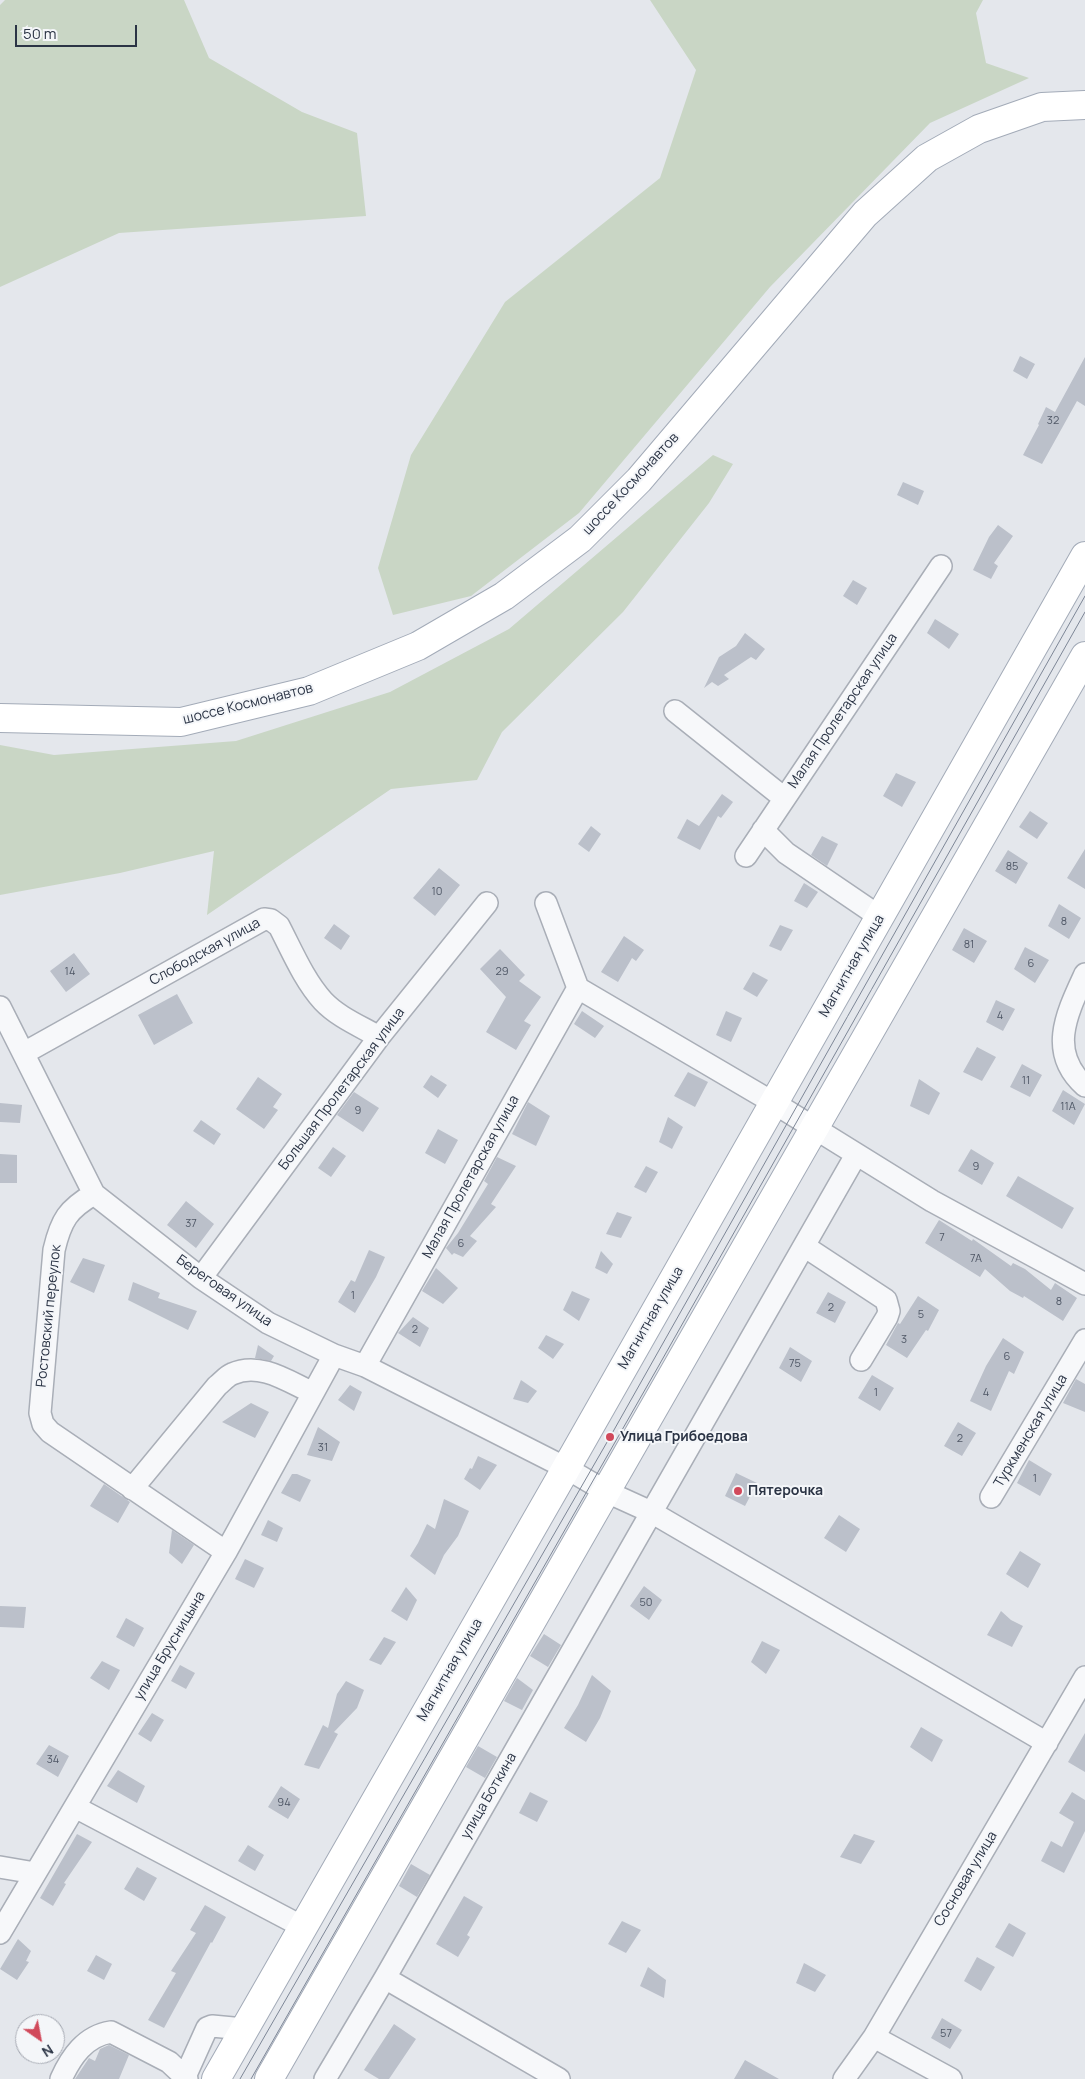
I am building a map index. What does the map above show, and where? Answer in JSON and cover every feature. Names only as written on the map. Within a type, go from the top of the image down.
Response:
[{"type":"main road","name":"шоссе Космонавтов","points":[[0,718],[181,722],[309,691],[426,641],[504,596],[580,539],[639,480],[865,214],[927,158],[979,130],[1042,108],[1085,105]]},
{"type":"main road","name":"Магнитная улица","points":[[216,2079],[1085,556]]},
{"type":"main road","points":[[269,2079],[1085,656]]},
{"type":"street","name":"Малая Пролетарская улица","points":[[746,856],[941,566]]},
{"type":"street","points":[[675,711],[784,798]]},
{"type":"street","points":[[763,830],[786,853],[880,917]]},
{"type":"street","name":"Большая Пролетарская улица","points":[[201,1278],[378,1037],[487,903]]},
{"type":"street","points":[[546,903],[578,988],[774,1103],[932,1201],[1085,1284]]},
{"type":"street","name":"Слободская улица","points":[[24,1054],[264,919],[271,920],[279,926],[314,990],[324,1002],[337,1013],[378,1037]]},
{"type":"street","points":[[1085,974],[1068,1013],[1062,1043],[1068,1064],[1076,1077],[1085,1086]]},
{"type":"street","name":"Малая Пролетарская улица","points":[[365,1366],[578,988]]},
{"type":"street","name":"Береговая улица","points":[[0,1006],[94,1194],[201,1278],[268,1323],[334,1355],[365,1366],[566,1468],[607,1492],[651,1512],[1047,1743]]},
{"type":"street","name":"улица Боткина","points":[[326,2079],[856,1155]]},
{"type":"street","name":"Ростовский переулок","points":[[94,1194],[77,1204],[67,1214],[58,1231],[54,1250],[40,1413],[43,1424],[50,1432],[132,1489]]},
{"type":"street","points":[[804,1246],[886,1300],[889,1311],[887,1317],[861,1360]]},
{"type":"street","name":"Туркменская улица","points":[[992,1497],[1085,1340]]},
{"type":"street","name":"улица Брусницына","points":[[0,1933],[226,1552],[334,1355]]},
{"type":"street","points":[[226,1552],[132,1489],[217,1386],[232,1374],[250,1369],[268,1372],[313,1393]]},
{"type":"street","name":"Сосновая улица","points":[[844,2079],[874,2037],[1085,1678]]},
{"type":"street","points":[[75,1807],[303,1927]]},
{"type":"street","points":[[0,1867],[35,1873]]},
{"type":"street","points":[[385,1978],[559,2079]]},
{"type":"street","points":[[61,2079],[70,2059],[90,2040],[100,2034],[111,2032],[169,2062],[186,2078],[207,2028],[212,2026],[244,2029]]},
{"type":"street","points":[[874,2037],[952,2079]]},
{"type":"green space","points":[[5,0],[184,0],[209,58],[302,112],[357,133],[366,216],[119,233],[0,287],[0,5]]},
{"type":"green space","points":[[650,0],[983,0],[976,13],[986,63],[1029,78],[930,123],[770,287],[579,513],[471,596],[393,615],[378,568],[411,455],[505,302],[660,178],[696,70]]},
{"type":"green space","points":[[713,455],[733,464],[709,503],[623,612],[502,732],[477,780],[391,789],[207,915],[214,851],[120,873],[0,895],[0,745],[54,755],[236,741],[390,692],[509,629]]},
{"type":"building","points":[[1020,356],[1035,364],[1027,379],[1013,371]]},
{"type":"building","points":[[1085,357],[1085,406],[1077,401],[1042,464],[1023,455],[1046,407],[1055,412]]},
{"type":"building","points":[[903,482],[924,491],[918,505],[897,495]]},
{"type":"building","points":[[998,525],[1013,536],[994,563],[998,566],[991,579],[973,570],[989,537]]},
{"type":"building","points":[[853,580],[867,588],[857,605],[843,596]]},
{"type":"building","points":[[935,619],[959,634],[949,649],[927,633]]},
{"type":"building","points":[[745,633],[765,649],[756,660],[751,657],[724,675],[729,679],[718,686],[712,682],[704,688],[719,657],[736,646]]},
{"type":"building","points":[[896,773],[916,782],[902,807],[883,796]]},
{"type":"building","points":[[722,794],[733,802],[721,818],[718,816],[700,850],[677,838],[687,819],[699,826]]},
{"type":"building","points":[[1030,811],[1048,823],[1037,839],[1019,827]]},
{"type":"building","points":[[591,826],[601,834],[589,852],[578,844]]},
{"type":"building","points":[[822,836],[838,844],[827,866],[811,855]]},
{"type":"building","points":[[1085,849],[1085,889],[1067,878]]},
{"type":"building","points":[[1008,850],[1028,863],[1016,884],[995,871]]},
{"type":"building","points":[[439,868],[460,885],[435,916],[413,898]]},
{"type":"building","points":[[804,883],[818,892],[807,908],[794,901]]},
{"type":"building","points":[[1059,904],[1081,918],[1069,939],[1048,926]]},
{"type":"building","points":[[334,924],[350,936],[341,950],[324,938]]},
{"type":"building","points":[[780,925],[793,930],[781,951],[769,946]]},
{"type":"building","points":[[964,928],[987,941],[974,963],[952,950]]},
{"type":"building","points":[[624,936],[644,950],[636,961],[632,958],[618,982],[601,972]]},
{"type":"building","points":[[1025,947],[1049,960],[1035,983],[1014,969]]},
{"type":"building","points":[[500,949],[525,975],[519,981],[541,997],[524,1021],[531,1025],[516,1050],[486,1032],[506,997],[480,969]]},
{"type":"building","points":[[74,953],[90,974],[66,992],[50,971]]},
{"type":"building","points":[[753,972],[768,980],[757,997],[743,989]]},
{"type":"building","points":[[177,994],[193,1023],[154,1045],[138,1015]]},
{"type":"building","points":[[996,1000],[1015,1009],[1003,1031],[986,1022]]},
{"type":"building","points":[[582,1011],[604,1026],[595,1038],[574,1024]]},
{"type":"building","points":[[726,1011],[742,1018],[731,1042],[716,1035]]},
{"type":"building","points":[[977,1047],[996,1057],[982,1081],[963,1072]]},
{"type":"building","points":[[1022,1064],[1042,1075],[1030,1097],[1010,1087]]},
{"type":"building","points":[[688,1072],[708,1082],[695,1107],[674,1096]]},
{"type":"building","points":[[431,1075],[447,1085],[438,1098],[423,1087]]},
{"type":"building","points":[[258,1077],[282,1094],[273,1107],[278,1110],[264,1129],[236,1109]]},
{"type":"building","points":[[919,1079],[940,1093],[929,1115],[910,1106]]},
{"type":"building","points":[[1063,1090],[1085,1104],[1074,1125],[1052,1111]]},
{"type":"building","points":[[354,1092],[379,1108],[363,1132],[337,1115]]},
{"type":"building","points":[[528,1102],[550,1116],[536,1146],[512,1134]]},
{"type":"building","points":[[0,1103],[22,1105],[20,1123],[0,1122]]},
{"type":"building","points":[[668,1117],[683,1127],[672,1149],[659,1142]]},
{"type":"building","points":[[201,1120],[221,1134],[214,1145],[193,1131]]},
{"type":"building","points":[[438,1129],[458,1140],[445,1164],[425,1153]]},
{"type":"building","points":[[333,1147],[346,1156],[331,1177],[318,1168]]},
{"type":"building","points":[[971,1149],[994,1163],[982,1185],[958,1171]]},
{"type":"building","points":[[0,1154],[17,1155],[17,1183],[0,1183]]},
{"type":"building","points":[[497,1157],[516,1166],[491,1204],[496,1207],[470,1236],[477,1241],[463,1257],[454,1253],[452,1255],[446,1248],[458,1233],[488,1184],[484,1181]]},
{"type":"building","points":[[646,1166],[658,1172],[646,1193],[634,1187]]},
{"type":"building","points":[[1018,1176],[1074,1208],[1062,1229],[1006,1196]]},
{"type":"building","points":[[186,1201],[214,1224],[196,1248],[167,1225]]},
{"type":"building","points":[[617,1212],[632,1217],[621,1238],[606,1234]]},
{"type":"building","points":[[939,1220],[972,1241],[973,1239],[1011,1266],[1013,1263],[1025,1269],[1051,1290],[1055,1283],[1077,1298],[1063,1321],[1024,1296],[1023,1298],[1010,1291],[985,1269],[980,1277],[925,1243]]},
{"type":"building","points":[[369,1250],[385,1257],[376,1277],[355,1313],[338,1302],[351,1280],[355,1282]]},
{"type":"building","points":[[601,1251],[613,1264],[607,1274],[595,1268]]},
{"type":"building","points":[[83,1258],[105,1265],[94,1293],[70,1282]]},
{"type":"building","points":[[436,1268],[458,1288],[443,1304],[422,1291]]},
{"type":"building","points":[[133,1282],[160,1293],[158,1298],[197,1311],[188,1330],[128,1300]]},
{"type":"building","points":[[572,1291],[590,1299],[579,1321],[563,1310]]},
{"type":"building","points":[[828,1292],[846,1302],[835,1323],[816,1313]]},
{"type":"building","points":[[918,1296],[939,1310],[928,1331],[926,1330],[907,1358],[886,1345],[898,1323],[900,1324]]},
{"type":"building","points":[[413,1317],[429,1328],[420,1347],[398,1333]]},
{"type":"building","points":[[546,1335],[564,1344],[553,1359],[538,1348]]},
{"type":"building","points":[[1003,1338],[1024,1352],[1014,1374],[1009,1371],[991,1411],[970,1401],[986,1366]]},
{"type":"building","points":[[258,1345],[274,1356],[271,1361],[255,1358]]},
{"type":"building","points":[[790,1347],[812,1361],[801,1382],[779,1368]]},
{"type":"building","points":[[872,1375],[894,1388],[880,1411],[858,1398]]},
{"type":"building","points":[[1076,1379],[1085,1384],[1085,1412],[1063,1403]]},
{"type":"building","points":[[521,1380],[537,1391],[528,1403],[513,1399]]},
{"type":"building","points":[[350,1385],[362,1392],[354,1411],[338,1400]]},
{"type":"building","points":[[251,1403],[269,1412],[255,1438],[222,1422]]},
{"type":"building","points":[[958,1422],[976,1433],[962,1456],[944,1446]]},
{"type":"building","points":[[318,1427],[340,1442],[332,1461],[307,1455]]},
{"type":"building","points":[[478,1456],[497,1465],[480,1490],[464,1479],[470,1468],[472,1469]]},
{"type":"building","points":[[1029,1460],[1052,1474],[1040,1496],[1017,1483]]},
{"type":"building","points":[[736,1473],[757,1483],[745,1506],[725,1496]]},
{"type":"building","points":[[292,1474],[297,1474],[311,1480],[300,1502],[281,1493]]},
{"type":"building","points":[[104,1484],[130,1502],[118,1523],[90,1506]]},
{"type":"building","points":[[444,1499],[469,1511],[458,1536],[444,1555],[435,1575],[410,1556],[427,1524],[435,1529]]},
{"type":"building","points":[[839,1515],[860,1529],[846,1552],[824,1538]]},
{"type":"building","points":[[268,1520],[283,1528],[277,1542],[261,1535]]},
{"type":"building","points":[[172,1530],[194,1545],[182,1564],[169,1553]]},
{"type":"building","points":[[1020,1551],[1041,1564],[1028,1588],[1006,1574]]},
{"type":"building","points":[[245,1559],[264,1568],[254,1588],[235,1579]]},
{"type":"building","points":[[644,1586],[662,1600],[649,1620],[630,1606]]},
{"type":"building","points":[[406,1587],[417,1600],[407,1621],[391,1611]]},
{"type":"building","points":[[0,1606],[26,1607],[24,1628],[0,1627]]},
{"type":"building","points":[[1001,1611],[1011,1620],[1023,1626],[1012,1647],[987,1635]]},
{"type":"building","points":[[126,1618],[144,1628],[134,1647],[116,1637]]},
{"type":"building","points":[[544,1634],[561,1645],[548,1667],[530,1656]]},
{"type":"building","points":[[384,1637],[396,1642],[381,1665],[369,1660]]},
{"type":"building","points":[[762,1641],[780,1650],[766,1674],[751,1662]]},
{"type":"building","points":[[102,1661],[120,1670],[109,1690],[90,1678]]},
{"type":"building","points":[[180,1665],[195,1673],[186,1689],[171,1681]]},
{"type":"building","points":[[592,1675],[611,1691],[600,1718],[586,1742],[564,1728],[578,1705]]},
{"type":"building","points":[[517,1678],[533,1690],[522,1710],[504,1701]]},
{"type":"building","points":[[346,1681],[364,1690],[357,1708],[334,1732],[338,1734],[319,1769],[304,1765],[323,1725],[328,1728],[337,1694]]},
{"type":"building","points":[[152,1713],[164,1720],[151,1742],[138,1734]]},
{"type":"building","points":[[921,1727],[943,1740],[932,1762],[910,1747]]},
{"type":"building","points":[[1085,1733],[1085,1772],[1068,1762]]},
{"type":"building","points":[[49,1745],[69,1756],[58,1777],[36,1764]]},
{"type":"building","points":[[478,1746],[497,1757],[485,1778],[466,1767]]},
{"type":"building","points":[[118,1770],[145,1786],[137,1803],[107,1786]]},
{"type":"building","points":[[281,1786],[300,1799],[288,1819],[268,1807]]},
{"type":"building","points":[[530,1792],[548,1801],[537,1822],[519,1813]]},
{"type":"building","points":[[1072,1792],[1085,1800],[1085,1831],[1064,1873],[1041,1861],[1051,1841],[1062,1847],[1074,1822],[1059,1813]]},
{"type":"building","points":[[77,1834],[92,1842],[64,1883],[66,1884],[53,1906],[40,1898]]},
{"type":"building","points":[[854,1834],[875,1841],[861,1864],[840,1857]]},
{"type":"building","points":[[248,1845],[264,1855],[255,1871],[238,1861]]},
{"type":"building","points":[[411,1864],[430,1875],[417,1897],[399,1886]]},
{"type":"building","points":[[137,1867],[157,1878],[144,1901],[124,1889]]},
{"type":"building","points":[[464,1896],[483,1907],[467,1935],[470,1937],[458,1957],[436,1944]]},
{"type":"building","points":[[205,1905],[226,1917],[164,2028],[148,2020],[176,1973],[171,1971],[196,1933],[190,1930]]},
{"type":"building","points":[[622,1921],[641,1930],[626,1953],[608,1944]]},
{"type":"building","points":[[1009,1923],[1026,1933],[1013,1957],[995,1947]]},
{"type":"building","points":[[18,1939],[31,1951],[26,1961],[29,1962],[17,1980],[0,1969]]},
{"type":"building","points":[[96,1955],[112,1964],[104,1980],[87,1971]]},
{"type":"building","points":[[977,1957],[995,1967],[981,1991],[964,1981]]},
{"type":"building","points":[[804,1963],[826,1975],[815,1992],[796,1983]]},
{"type":"building","points":[[648,1967],[666,1980],[664,1998],[640,1986]]},
{"type":"building","points":[[942,2018],[962,2030],[950,2049],[931,2038]]},
{"type":"building","points":[[394,2024],[416,2039],[389,2079],[379,2079],[364,2070]]},
{"type":"building","points":[[109,2045],[129,2055],[119,2079],[75,2079],[89,2058],[95,2061],[100,2049]]},
{"type":"building","points":[[745,2060],[779,2079],[734,2079]]},
{"type":"tram line","points":[[240,2079],[610,1437],[1085,596]]},
{"type":"tram line","points":[[251,2079],[658,1367],[1085,612]]},
{"type":"place","name":"Улица Грибоедова","points":[[610,1437]]},
{"type":"place","name":"Пятерочка","points":[[738,1491]]}]
